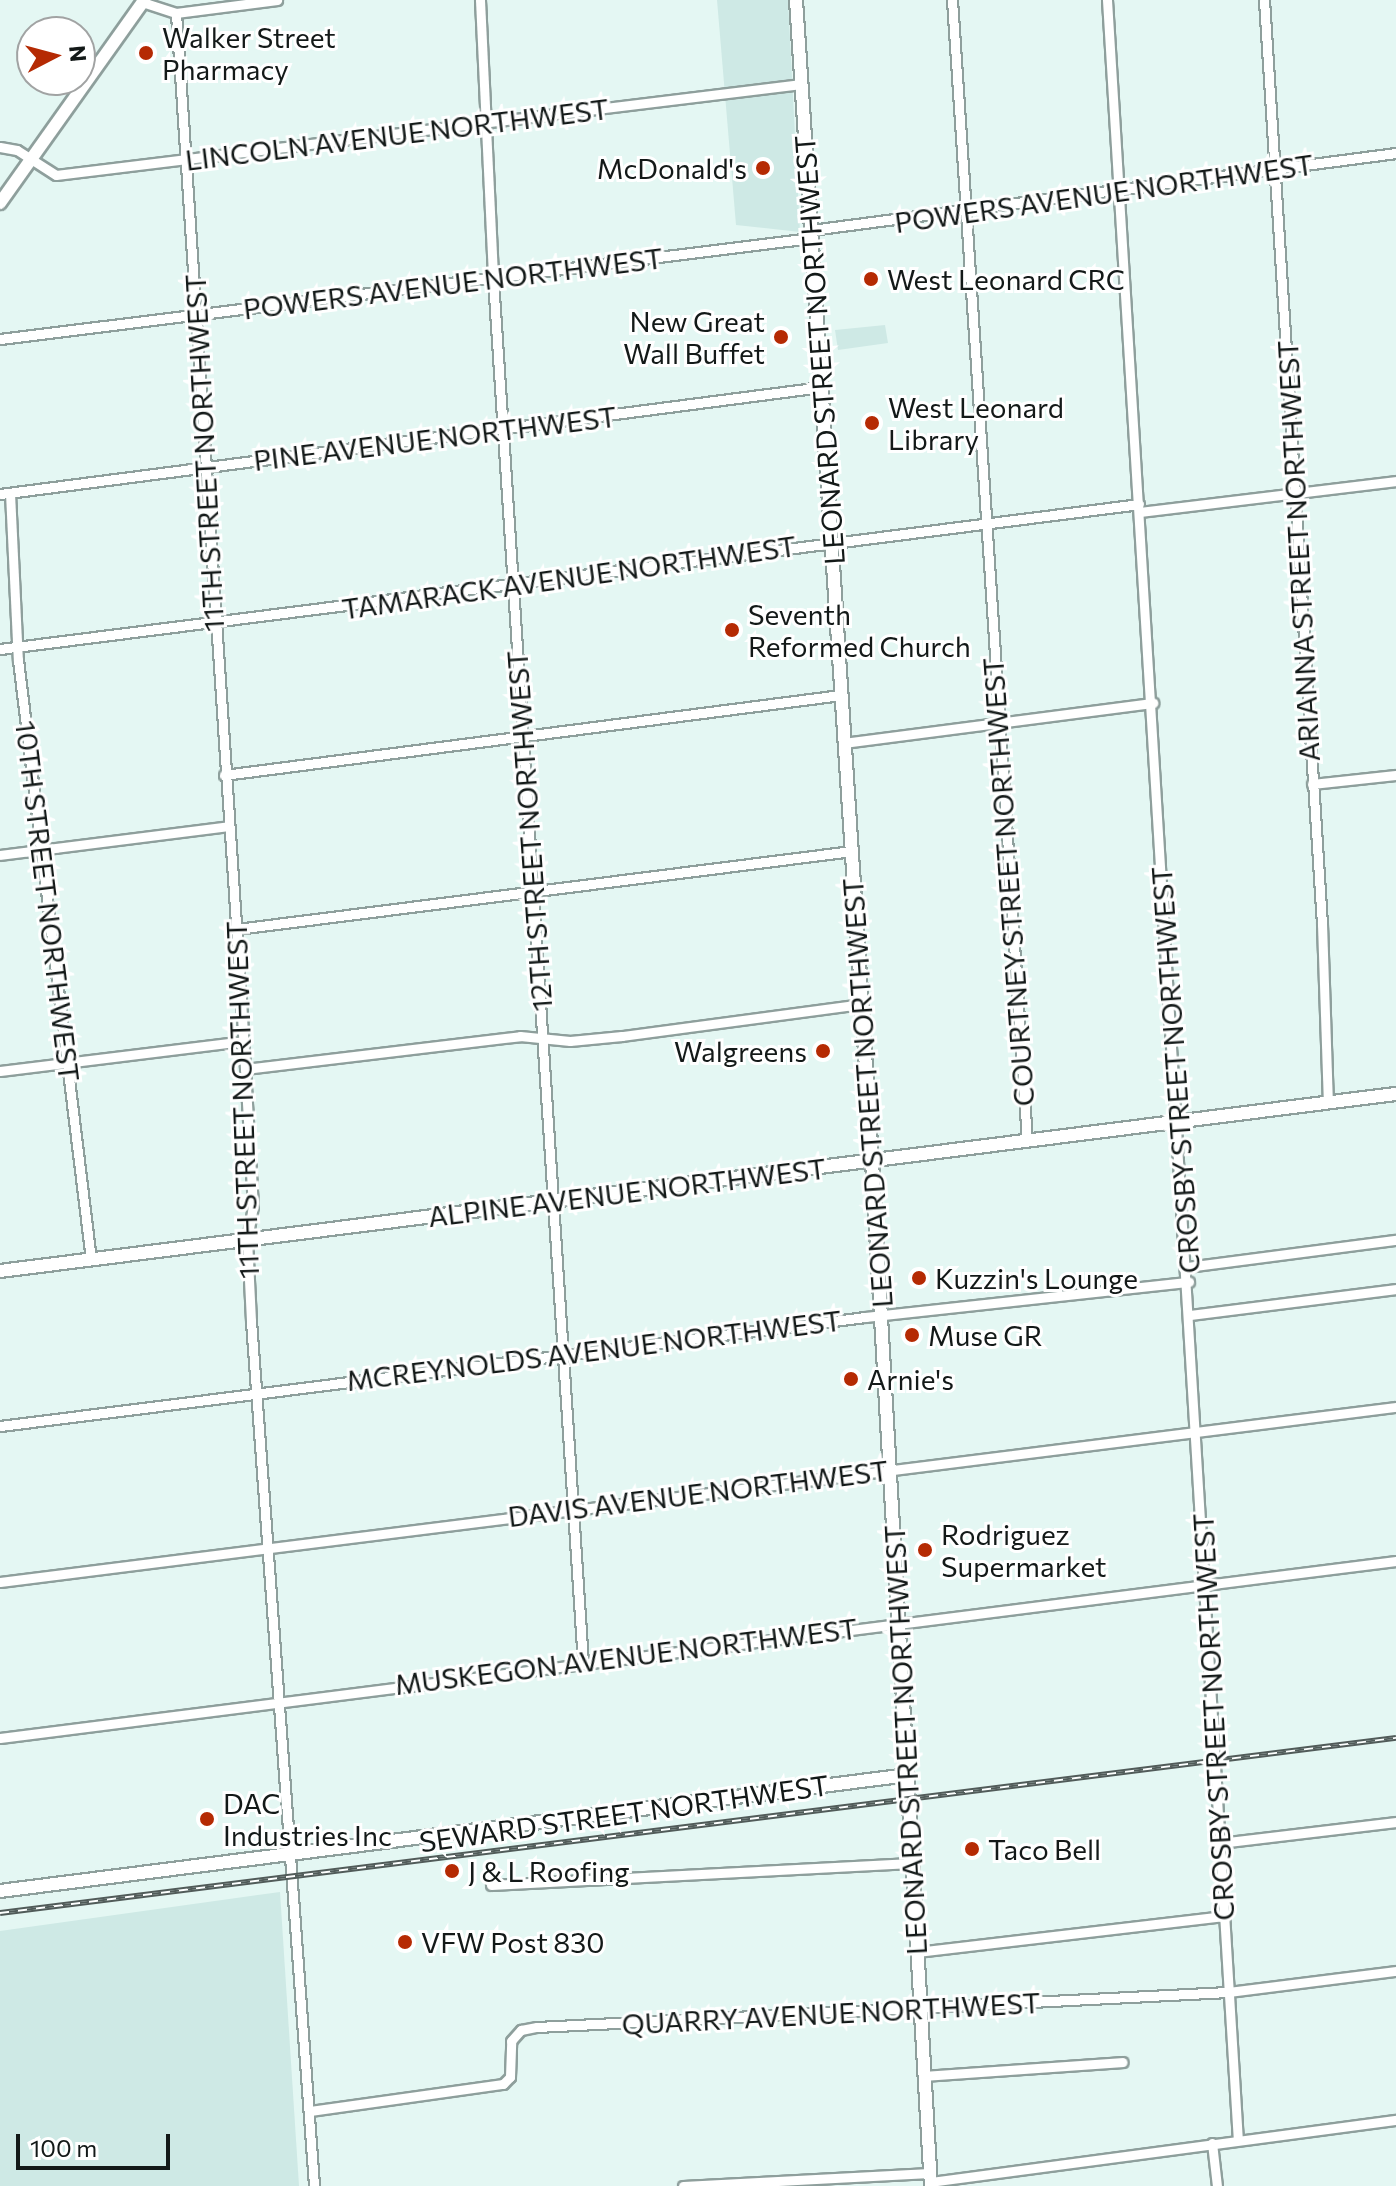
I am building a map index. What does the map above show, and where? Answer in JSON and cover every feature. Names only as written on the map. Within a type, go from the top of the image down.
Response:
[{"type":"main road","name":"LEONARD STREET NORTHWEST","points":[[796,0],[872,1161],[930,2180]]},
{"type":"main road","points":[[0,203],[143,1]]},
{"type":"main road","name":"ALPINE AVENUE NORTHWEST","points":[[0,1271],[1396,1094]]},
{"type":"main road","name":"SEWARD STREET NORTHWEST","points":[[0,1891],[293,1858],[908,1775]]},
{"type":"street","points":[[143,1],[176,13],[277,0]]},
{"type":"street","name":"12TH STREET NORTHWEST","points":[[480,0],[493,279],[583,1662]]},
{"type":"street","name":"COURTNEY STREET NORTHWEST","points":[[952,0],[1027,1141]]},
{"type":"street","name":"CROSBY STREET NORTHWEST","points":[[1107,0],[1189,1282],[1238,2140]]},
{"type":"street","name":"ARIANNA STREET NORTHWEST","points":[[1264,0],[1312,784],[1328,1103]]},
{"type":"street","name":"11TH STREET NORTHWEST","points":[[176,13],[188,160],[224,775],[237,929],[253,1206],[247,1239],[256,1392],[278,1701],[293,1858],[314,2186]]},
{"type":"street","name":"LINCOLN AVENUE NORTHWEST","points":[[0,147],[56,175],[801,84]]},
{"type":"street","name":"POWERS AVENUE NORTHWEST","points":[[0,339],[493,279],[1396,153]]},
{"type":"street","name":"PINE AVENUE NORTHWEST","points":[[5,494],[822,387]]},
{"type":"street","name":"TAMARACK AVENUE NORTHWEST","points":[[0,649],[215,624],[985,522],[1295,496],[1396,481]]},
{"type":"street","name":"10TH STREET NORTHWEST","points":[[5,494],[17,647],[91,1260]]},
{"type":"street","points":[[224,775],[841,695]]},
{"type":"street","points":[[844,743],[1153,703]]},
{"type":"street","points":[[1312,784],[1396,775]]},
{"type":"street","points":[[0,855],[228,826]]},
{"type":"street","points":[[237,929],[852,851]]},
{"type":"street","points":[[245,1069],[506,1038],[622,1036],[862,1004]]},
{"type":"street","points":[[0,1071],[243,1041]]},
{"type":"street","points":[[1187,1267],[1396,1240]]},
{"type":"street","name":"MCREYNOLDS AVENUE NORTHWEST","points":[[0,1426],[881,1315],[1189,1282]]},
{"type":"street","points":[[1190,1315],[1396,1289]]},
{"type":"street","name":"DAVIS AVENUE NORTHWEST","points":[[0,1582],[889,1468],[1396,1407]]},
{"type":"street","name":"MUSKEGON AVENUE NORTHWEST","points":[[0,1738],[898,1621],[1396,1561]]},
{"type":"street","points":[[1220,1843],[1396,1822]]},
{"type":"street","points":[[491,1885],[911,1863]]},
{"type":"street","points":[[917,1952],[1224,1916]]},
{"type":"street","name":"QUARRY AVENUE NORTHWEST","points":[[310,2111],[503,2084],[510,2077],[511,2041],[521,2030],[537,2027],[1229,1992],[1396,1971]]},
{"type":"street","points":[[924,2076],[1123,2062]]},
{"type":"street","points":[[683,2186],[930,2180],[1396,2120]]},
{"type":"street","points":[[1212,2143],[1217,2186]]},
{"type":"shaded area","points":[[717,0],[788,0],[800,232],[736,225]]},
{"type":"shaded area","points":[[885,325],[888,343],[838,350],[835,330]]},
{"type":"shaded area","points":[[280,1892],[299,2186],[0,2186],[0,1931]]},
{"type":"railway","points":[[0,1913],[1396,1738]]},
{"type":"place","name":"Walker Street Pharmacy","points":[[146,53]]},
{"type":"place","name":"McDonald's","points":[[763,168]]},
{"type":"place","name":"West Leonard CRC","points":[[871,279]]},
{"type":"place","name":"New Great Wall Buffet","points":[[781,337]]},
{"type":"place","name":"West Leonard Library","points":[[872,423]]},
{"type":"place","name":"Seventh Reformed Church","points":[[732,630]]},
{"type":"place","name":"Walgreens","points":[[823,1051]]},
{"type":"place","name":"Kuzzin's Lounge","points":[[919,1278]]},
{"type":"place","name":"Muse GR","points":[[912,1335]]},
{"type":"place","name":"Arnie's","points":[[851,1379]]},
{"type":"place","name":"Rodriguez Supermarket","points":[[925,1550]]},
{"type":"place","name":"DAC Industries Inc","points":[[207,1819]]},
{"type":"place","name":"Taco Bell","points":[[972,1849]]},
{"type":"place","name":"J & L Roofing","points":[[452,1871]]},
{"type":"place","name":"VFW Post 830","points":[[405,1942]]}]
